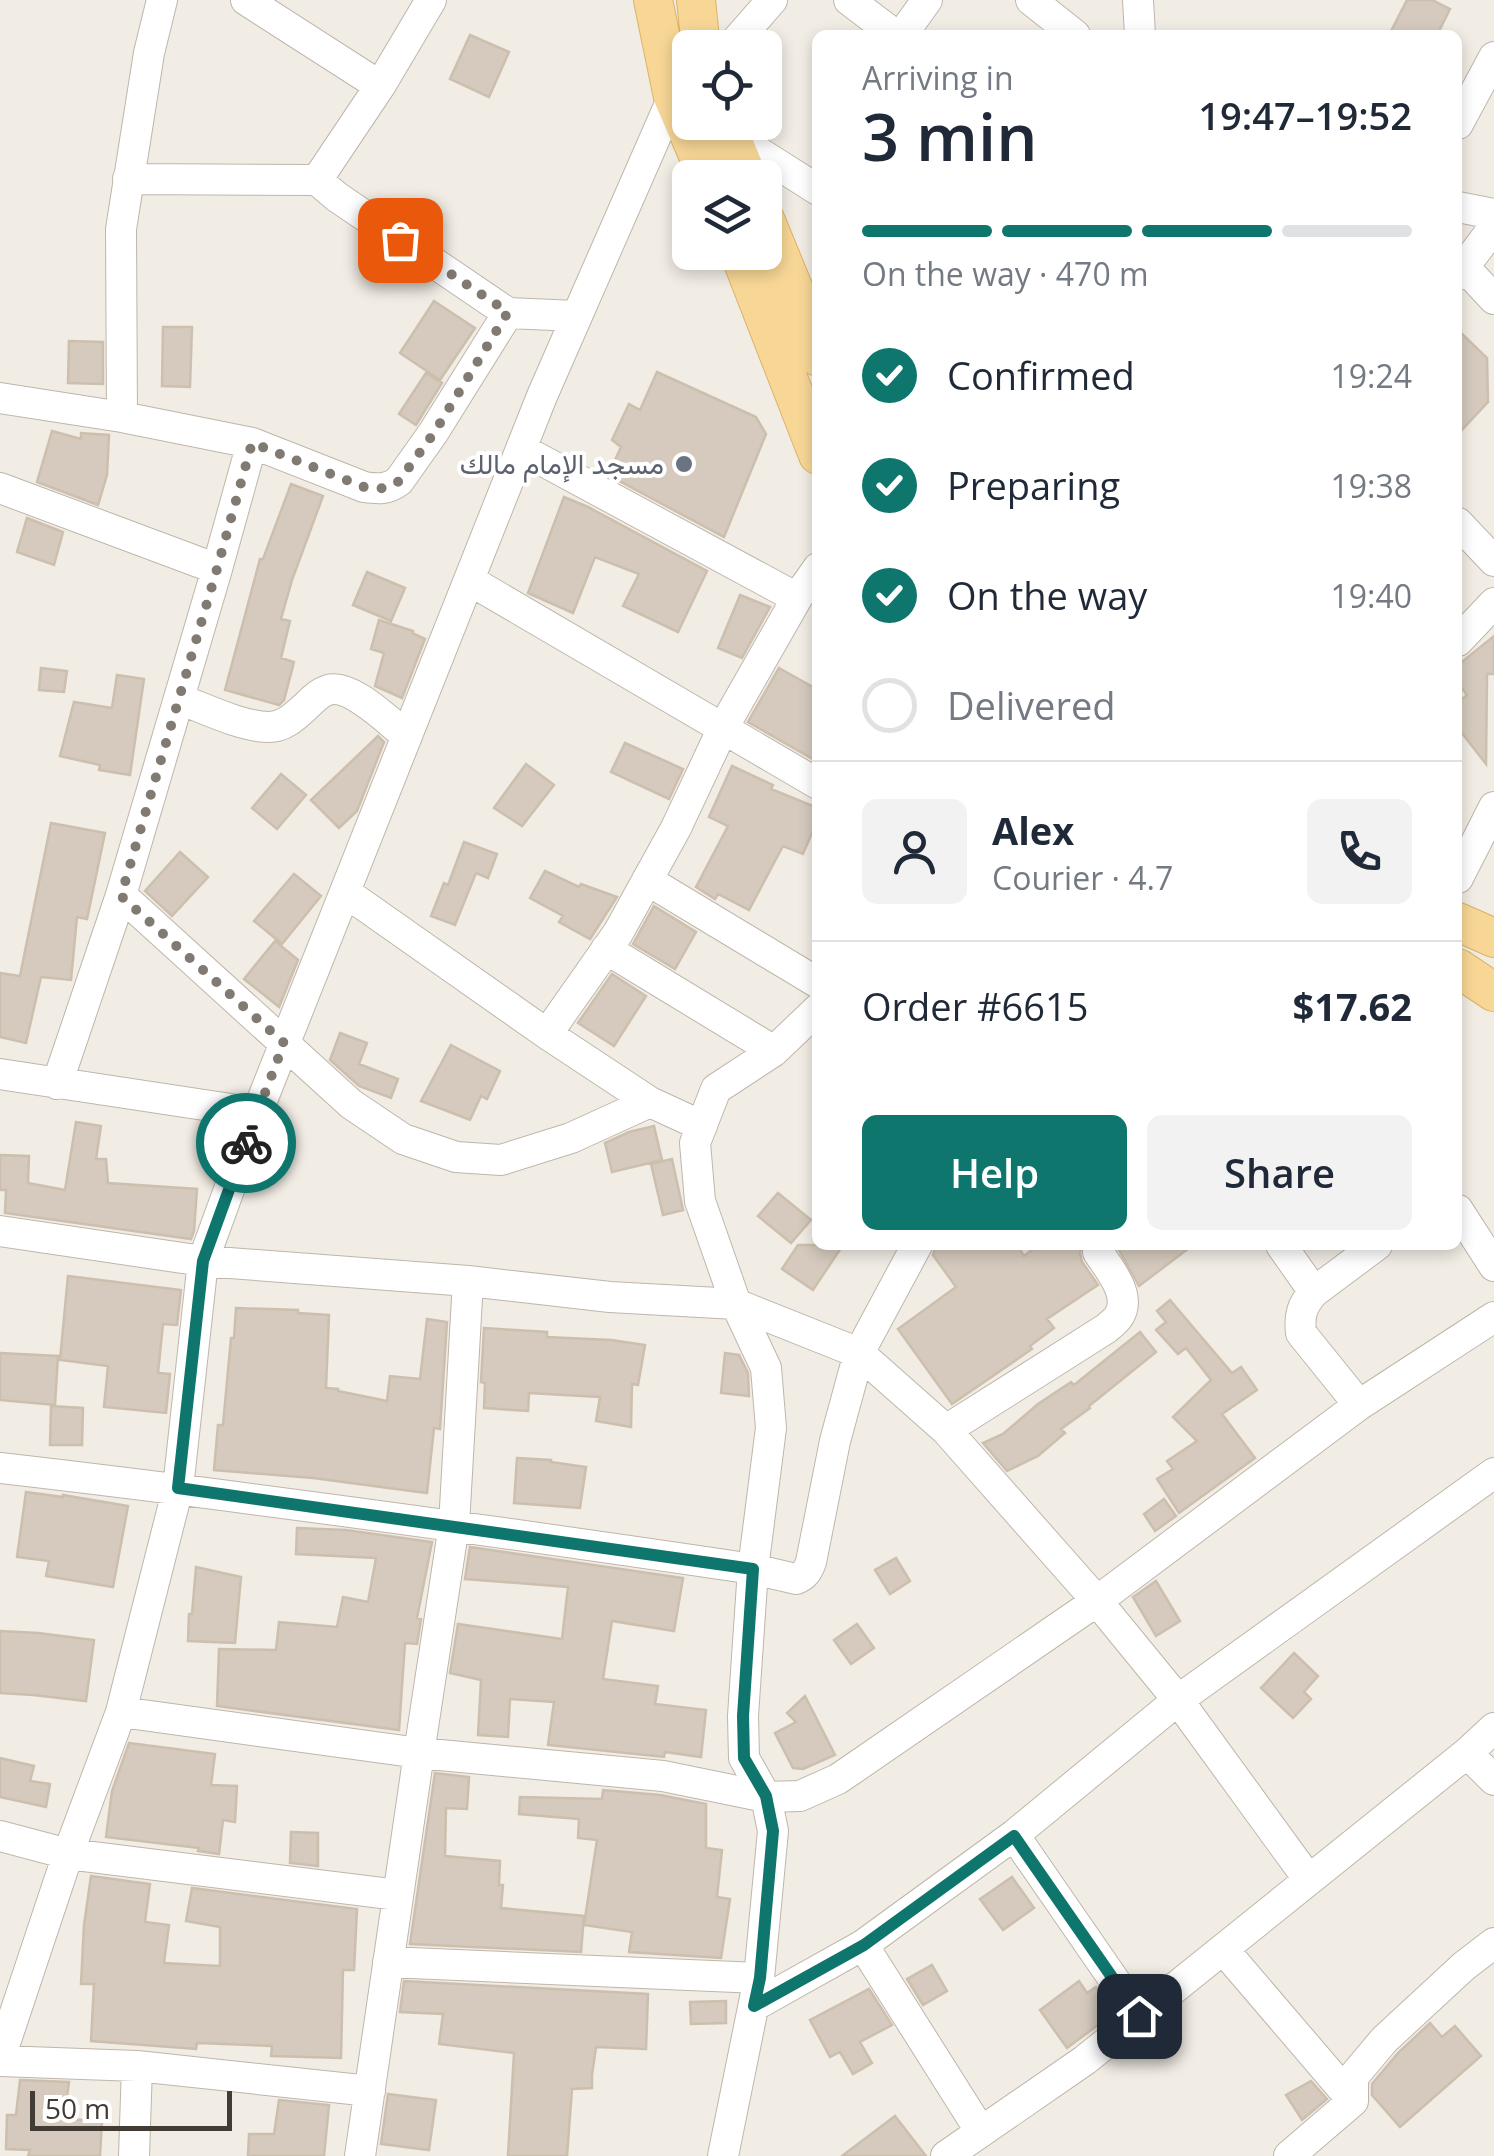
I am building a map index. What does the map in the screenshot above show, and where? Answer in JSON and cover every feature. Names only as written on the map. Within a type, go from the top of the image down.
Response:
[{"type":"main road","points":[[653,0],[672,60]]},
{"type":"main road","points":[[696,0],[699,30]]},
{"type":"main road","points":[[782,260],[812,339]]},
{"type":"main road","points":[[747,270],[812,439]]},
{"type":"main road","points":[[1462,924],[1494,938]]},
{"type":"main road","points":[[1462,971],[1494,992]]},
{"type":"street","points":[[122,416],[121,228],[148,52],[162,0]]},
{"type":"street","points":[[246,0],[380,86]]},
{"type":"street","points":[[317,180],[380,86],[430,0]]},
{"type":"street","points":[[746,30],[772,0]]},
{"type":"street","points":[[849,0],[891,30]]},
{"type":"street","points":[[902,30],[928,0]]},
{"type":"street","points":[[1030,0],[1069,30]]},
{"type":"street","points":[[1138,0],[1140,30]]},
{"type":"street","points":[[1462,117],[1494,57]]},
{"type":"street","points":[[370,2091],[138,2066],[0,2060],[68,1854],[122,1712],[178,1488],[203,1261],[256,1114],[521,449],[576,316],[672,112]]},
{"type":"street","points":[[745,140],[812,186]]},
{"type":"street","points":[[128,180],[317,180],[508,312],[576,316]]},
{"type":"street","points":[[1462,209],[1494,214]]},
{"type":"street","points":[[1462,270],[1494,227]]},
{"type":"street","points":[[1462,272],[1494,299]]},
{"type":"street","points":[[0,398],[122,416],[252,443],[364,487],[391,487],[434,433],[508,312]]},
{"type":"street","points":[[57,1084],[121,896],[252,443]]},
{"type":"street","points":[[521,449],[797,598]]},
{"type":"street","points":[[0,488],[217,569]]},
{"type":"street","points":[[1462,526],[1494,560]]},
{"type":"street","points":[[547,1034],[606,949],[647,880],[723,728],[812,577]]},
{"type":"street","points":[[469,580],[812,780]]},
{"type":"street","points":[[1462,637],[1494,603]]},
{"type":"street","points":[[178,700],[242,722],[270,727],[288,722],[320,693],[331,688],[343,689],[407,736]]},
{"type":"street","points":[[1462,870],[1494,807]]},
{"type":"street","points":[[647,880],[812,980]]},
{"type":"street","points":[[344,892],[650,1102],[702,1126]]},
{"type":"street","points":[[121,896],[351,1104],[403,1138],[456,1157],[501,1160],[571,1138],[650,1102]]},
{"type":"street","points":[[606,949],[774,1051]]},
{"type":"street","points":[[724,2156],[756,1992],[773,1831],[766,1796],[744,1758],[743,1716],[753,1569],[771,1428],[766,1368],[736,1304],[700,1200],[695,1144],[716,1089],[774,1051],[812,1015]]},
{"type":"street","points":[[0,1074],[256,1114]]},
{"type":"street","points":[[1462,1216],[1494,1266]]},
{"type":"street","points":[[0,1231],[203,1261],[468,1280],[610,1297],[736,1304],[859,1354],[946,1430],[1098,1601],[1178,1700],[1309,1880]]},
{"type":"street","points":[[0,1468],[454,1525],[802,1577],[808,1570],[835,1442],[859,1354],[915,1250]]},
{"type":"street","points":[[946,1430],[1107,1328],[1120,1315],[1124,1302],[1101,1250]]},
{"type":"street","points":[[1285,1250],[1314,1292]]},
{"type":"street","points":[[1359,1405],[1301,1333],[1300,1320],[1304,1303],[1314,1292],[1370,1250]]},
{"type":"street","points":[[360,2156],[454,1525],[468,1280]]},
{"type":"street","points":[[122,1712],[418,1753],[662,1776],[766,1796],[800,1796],[838,1779],[1098,1601],[1359,1405],[1494,1318]]},
{"type":"street","points":[[388,1962],[756,1992],[864,1945],[1014,1836],[1178,1700],[1494,1472]]},
{"type":"street","points":[[946,2156],[1085,2060],[1494,1728]]},
{"type":"street","points":[[1467,1753],[1494,1780]]},
{"type":"street","points":[[0,1836],[68,1854],[398,1895]]},
{"type":"street","points":[[1014,1836],[1139,2016]]},
{"type":"street","points":[[1353,2101],[1352,2076],[1384,2040],[1494,1943]]},
{"type":"street","points":[[864,1945],[981,2132]]},
{"type":"street","points":[[1223,1949],[1353,2101]]},
{"type":"street","points":[[134,2156],[138,2066]]},
{"type":"street","points":[[1288,2156],[1353,2101]]},
{"type":"building","points":[[1407,0],[1432,0],[1450,9],[1440,30],[1392,30]]},
{"type":"building","points":[[470,35],[509,52],[489,97],[450,79]]},
{"type":"building","points":[[434,301],[475,328],[440,380],[400,353]]},
{"type":"building","points":[[163,327],[192,327],[190,387],[162,386]]},
{"type":"building","points":[[1462,334],[1487,358],[1488,402],[1462,430]]},
{"type":"building","points":[[69,341],[103,342],[103,384],[68,383]]},
{"type":"building","name":"مسجد الإمام مالك","points":[[657,372],[756,417],[766,434],[724,537],[608,475],[621,447],[612,440],[629,404],[640,410]]},
{"type":"building","points":[[426,373],[442,383],[416,425],[399,414]]},
{"type":"building","points":[[52,431],[81,439],[81,433],[109,435],[107,475],[98,505],[37,482]]},
{"type":"building","points":[[291,484],[323,496],[281,619],[290,621],[281,658],[294,662],[284,700],[279,705],[225,690],[260,559]]},
{"type":"building","points":[[564,497],[707,571],[678,632],[623,606],[639,574],[595,557],[573,613],[528,593]]},
{"type":"building","points":[[27,518],[63,532],[54,565],[17,552]]},
{"type":"building","points":[[367,572],[405,588],[391,621],[353,605]]},
{"type":"building","points":[[740,595],[770,607],[742,658],[718,648]]},
{"type":"building","points":[[379,620],[425,639],[402,698],[375,686],[384,653],[371,649]]},
{"type":"building","points":[[1494,636],[1494,674],[1487,674],[1486,764],[1462,733],[1462,699],[1467,695],[1462,688],[1462,662]]},
{"type":"building","points":[[41,668],[67,671],[64,692],[39,690]]},
{"type":"building","points":[[779,668],[812,687],[812,759],[748,722]]},
{"type":"building","points":[[117,675],[144,679],[130,775],[99,770],[100,765],[60,756],[74,702],[112,708]]},
{"type":"building","points":[[378,736],[384,742],[357,811],[339,828],[311,800]]},
{"type":"building","points":[[625,743],[683,769],[669,799],[611,772]]},
{"type":"building","points":[[526,764],[554,785],[522,826],[494,808]]},
{"type":"building","points":[[732,766],[773,785],[771,789],[812,806],[812,833],[803,854],[783,846],[749,910],[718,894],[715,899],[696,887],[728,826],[709,817]]},
{"type":"building","points":[[281,774],[306,795],[277,829],[252,808]]},
{"type":"building","points":[[51,823],[105,833],[87,919],[77,917],[71,980],[41,977],[26,1043],[0,1037],[0,973],[20,976]]},
{"type":"building","points":[[464,842],[497,854],[488,878],[476,873],[455,925],[431,916]]},
{"type":"building","points":[[180,852],[208,877],[172,916],[145,891]]},
{"type":"building","points":[[545,871],[579,887],[581,884],[617,897],[590,939],[559,922],[563,916],[530,898]]},
{"type":"building","points":[[294,874],[321,896],[282,944],[254,921]]},
{"type":"building","points":[[654,906],[696,932],[675,969],[633,944]]},
{"type":"building","points":[[275,941],[298,960],[279,1007],[244,979]]},
{"type":"building","points":[[612,974],[646,996],[614,1046],[578,1023]]},
{"type":"building","points":[[340,1033],[367,1043],[359,1064],[398,1079],[391,1098],[359,1086],[330,1060]]},
{"type":"building","points":[[451,1045],[500,1071],[487,1099],[481,1096],[470,1120],[421,1101]]},
{"type":"building","points":[[76,1122],[101,1126],[96,1159],[106,1159],[108,1183],[197,1189],[191,1239],[5,1213],[6,1190],[0,1190],[0,1155],[29,1156],[28,1183],[65,1190]]},
{"type":"building","points":[[654,1126],[662,1160],[612,1172],[605,1143]]},
{"type":"building","points":[[672,1159],[683,1210],[663,1215],[651,1164]]},
{"type":"building","points":[[778,1193],[811,1220],[791,1243],[758,1216]]},
{"type":"building","points":[[798,1245],[812,1245],[812,1250],[840,1250],[813,1290],[782,1269]]},
{"type":"building","points":[[934,1250],[1020,1250],[1024,1256],[1032,1250],[1080,1250],[1082,1262],[1098,1285],[1047,1319],[1054,1328],[1030,1346],[1032,1349],[952,1404],[898,1329],[956,1287],[933,1255]]},
{"type":"building","points":[[1119,1250],[1186,1250],[1139,1286]]},
{"type":"building","points":[[68,1276],[181,1290],[177,1325],[163,1324],[158,1373],[170,1374],[166,1413],[104,1407],[108,1366],[60,1360]]},
{"type":"building","points":[[1170,1300],[1232,1373],[1241,1367],[1257,1390],[1222,1414],[1255,1458],[1179,1513],[1157,1479],[1173,1469],[1167,1461],[1197,1441],[1173,1417],[1211,1380],[1186,1348],[1178,1354],[1156,1330],[1166,1322],[1157,1311]]},
{"type":"building","points":[[236,1308],[329,1315],[326,1388],[387,1401],[390,1376],[420,1379],[427,1319],[447,1322],[440,1429],[434,1428],[427,1493],[214,1470]]},
{"type":"building","points":[[484,1328],[645,1345],[638,1385],[632,1384],[631,1427],[596,1421],[600,1397],[529,1393],[528,1411],[484,1408]]},
{"type":"building","points":[[1140,1332],[1156,1352],[1061,1429],[1065,1433],[1038,1456],[1007,1471],[983,1443],[1003,1434],[1071,1382],[1074,1385]]},
{"type":"building","points":[[0,1353],[58,1356],[55,1405],[0,1400]]},
{"type":"building","points":[[725,1353],[739,1355],[748,1373],[749,1396],[721,1393]]},
{"type":"building","points":[[51,1406],[83,1408],[82,1445],[50,1445]]},
{"type":"building","points":[[517,1458],[586,1467],[580,1508],[514,1503]]},
{"type":"building","points":[[26,1492],[128,1506],[113,1587],[46,1576],[49,1561],[17,1557]]},
{"type":"building","points":[[1164,1499],[1176,1516],[1155,1531],[1144,1514]]},
{"type":"building","points":[[297,1528],[346,1530],[432,1542],[417,1618],[421,1619],[417,1644],[405,1643],[399,1730],[217,1706],[219,1649],[276,1650],[279,1622],[337,1627],[343,1597],[368,1602],[376,1558],[296,1554]]},
{"type":"building","points":[[470,1547],[683,1578],[674,1631],[612,1621],[603,1679],[658,1686],[655,1704],[706,1710],[701,1757],[548,1745],[554,1702],[510,1699],[508,1737],[478,1735],[481,1680],[450,1673],[458,1624],[562,1639],[568,1587],[465,1579]]},
{"type":"building","points":[[896,1558],[910,1581],[890,1594],[875,1570]]},
{"type":"building","points":[[196,1567],[241,1577],[235,1643],[188,1641]]},
{"type":"building","points":[[1156,1581],[1180,1621],[1156,1636],[1133,1597]]},
{"type":"building","points":[[857,1624],[874,1648],[851,1664],[834,1640]]},
{"type":"building","points":[[0,1631],[94,1640],[86,1701],[0,1693]]},
{"type":"building","points":[[1294,1653],[1318,1676],[1304,1692],[1311,1699],[1293,1718],[1261,1688]]},
{"type":"building","points":[[805,1696],[835,1755],[803,1769],[793,1768],[775,1733],[796,1722],[787,1713]]},
{"type":"building","points":[[129,1743],[215,1754],[211,1785],[237,1786],[235,1822],[223,1820],[219,1854],[106,1837],[112,1791]]},
{"type":"building","points":[[0,1758],[34,1766],[30,1781],[50,1784],[46,1807],[0,1797]]},
{"type":"building","points":[[435,1773],[469,1777],[467,1809],[446,1808],[445,1856],[500,1861],[501,1908],[584,1916],[581,1952],[410,1944]]},
{"type":"building","points":[[603,1790],[706,1804],[706,1848],[722,1850],[717,1897],[730,1899],[721,1958],[629,1952],[632,1932],[584,1925],[597,1840],[578,1838],[579,1819],[519,1814],[520,1797],[602,1799]]},
{"type":"building","points":[[291,1832],[318,1833],[318,1866],[290,1863]]},
{"type":"building","points":[[91,1876],[150,1884],[145,1922],[169,1925],[164,1963],[220,1966],[220,1927],[186,1921],[192,1888],[357,1909],[354,1970],[343,1970],[341,2058],[271,2056],[272,2046],[197,2043],[196,2049],[91,2041],[94,1984],[81,1984]]},
{"type":"building","points":[[1012,1877],[1034,1908],[1003,1930],[980,1899]]},
{"type":"building","points":[[932,1965],[947,1991],[923,2005],[907,1979]]},
{"type":"building","points":[[404,1981],[648,1994],[646,2049],[596,2047],[592,2088],[572,2089],[567,2156],[508,2156],[514,2053],[439,2044],[443,2014],[400,2012]]},
{"type":"building","points":[[1079,1981],[1087,1993],[1096,1987],[1114,2013],[1067,2048],[1040,2010]]},
{"type":"building","points":[[869,1989],[892,2025],[860,2042],[872,2063],[853,2074],[840,2052],[830,2057],[810,2020]]},
{"type":"building","points":[[726,2001],[726,2023],[691,2024],[690,2002]]},
{"type":"building","points":[[1430,2023],[1442,2037],[1455,2026],[1481,2056],[1400,2127],[1372,2095],[1372,2084]]},
{"type":"building","points":[[20,2080],[69,2082],[64,2119],[102,2121],[100,2156],[28,2156],[30,2150],[6,2149],[7,2115],[16,2115]]},
{"type":"building","points":[[1311,2081],[1327,2099],[1302,2120],[1286,2095]]},
{"type":"building","points":[[388,2094],[436,2100],[429,2150],[381,2144]]},
{"type":"building","points":[[279,2100],[329,2105],[324,2156],[248,2156],[249,2134],[274,2134]]},
{"type":"building","points":[[895,2116],[926,2156],[842,2156]]},
{"type":"way so far","points":[[246,1143],[284,1043],[121,896],[252,443],[364,487],[391,487],[434,433],[508,312],[400,240]]},
{"type":"place","name":"مسجد الإمام مالك","points":[[684,464]]},
{"type":"route","points":[[246,1143],[203,1261],[178,1488],[753,1569],[744,1758],[766,1796],[773,1831],[754,2006],[864,1945],[1014,1836],[1139,2016]]}]
